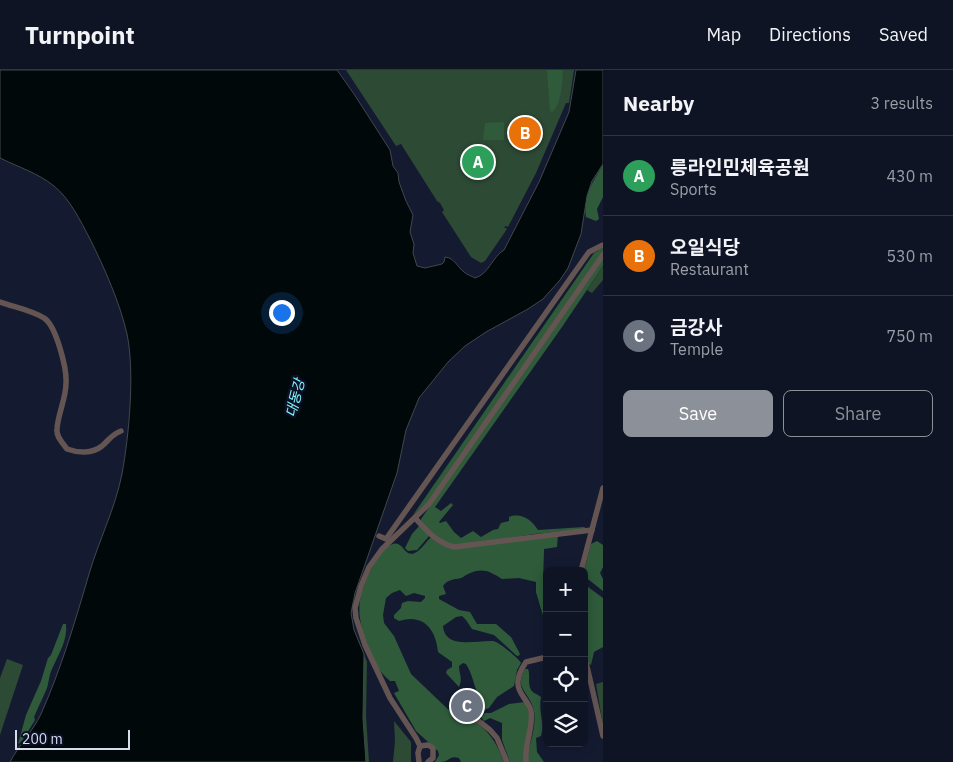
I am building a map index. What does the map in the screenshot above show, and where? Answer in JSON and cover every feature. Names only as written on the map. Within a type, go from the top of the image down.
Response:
[{"type":"street","points":[[379,536],[386,539],[589,252],[603,245]]},
{"type":"street","points":[[420,762],[418,753],[420,746],[390,698],[370,658],[358,624],[355,608],[361,586],[369,566],[382,549],[429,504],[603,255]]},
{"type":"street","points":[[0,302],[36,314],[50,323],[66,376],[65,393],[57,428],[58,436],[67,449],[81,452],[94,451],[102,446],[111,436],[121,431]]},
{"type":"street","points":[[582,567],[603,488]]},
{"type":"street","points":[[415,518],[442,543],[454,547],[592,530]]},
{"type":"street","points":[[585,657],[603,736]]},
{"type":"street","points":[[526,762],[525,752],[532,716],[528,703],[519,691],[518,680],[526,662],[543,658]]},
{"type":"street","points":[[466,710],[497,738],[507,762]]},
{"type":"street","points":[[420,746],[428,745],[433,748],[433,758],[428,762]]},
{"type":"green space","points":[[346,70],[574,70],[569,103],[566,103],[536,173],[508,227],[504,227],[507,229],[485,261],[481,263],[471,257],[442,212],[444,210],[440,203],[401,144],[396,146]]},
{"type":"green space","points":[[547,70],[563,70],[560,98],[552,112],[550,111]]},
{"type":"green space","points":[[504,122],[504,140],[483,140],[485,123]]},
{"type":"green space","points":[[603,164],[603,197],[597,209],[599,219],[596,221],[586,217],[585,209],[587,195]]},
{"type":"green space","points":[[603,248],[603,252],[428,502],[413,515],[594,253]]},
{"type":"green space","points":[[603,258],[603,266],[562,327],[435,507],[441,511],[451,503],[453,505],[439,522],[446,521],[461,538],[473,531],[481,537],[498,529],[501,523],[509,521],[509,517],[513,516],[526,518],[538,530],[584,527],[587,529],[534,534],[457,546],[443,542],[421,522],[421,519]]},
{"type":"green space","points":[[603,266],[603,280],[592,293],[587,290]]},
{"type":"green space","points":[[420,525],[430,535],[417,550],[408,551],[405,548],[412,534]]},
{"type":"green space","points":[[558,535],[557,547],[544,549],[543,616],[536,592],[536,582],[519,578],[502,579],[482,570],[449,581],[443,586],[446,594],[439,596],[439,599],[459,610],[470,612],[477,624],[496,624],[511,637],[520,655],[517,656],[494,635],[472,629],[462,616],[456,617],[443,626],[449,638],[455,641],[496,642],[508,650],[521,663],[517,670],[514,686],[497,697],[489,708],[478,716],[471,713],[478,695],[466,664],[463,663],[459,666],[461,679],[459,687],[446,673],[452,667],[452,662],[438,652],[434,636],[427,625],[415,619],[399,621],[394,618],[402,603],[408,601],[421,602],[425,596],[414,593],[406,596],[400,590],[386,598],[383,615],[384,623],[394,636],[411,674],[454,715],[457,716],[464,713],[484,729],[493,739],[504,762],[461,762],[459,758],[455,757],[435,762],[439,755],[438,751],[416,731],[394,693],[399,691],[395,681],[390,681],[376,665],[361,625],[360,599],[366,580],[376,559],[387,547],[395,543],[399,544],[409,554],[413,554],[431,537],[448,547]]},
{"type":"green space","points":[[597,541],[603,545],[603,567],[600,573],[603,579],[603,591],[588,579],[588,567],[585,567],[591,544]]},
{"type":"green space","points":[[588,587],[603,598],[603,647],[594,652],[591,665],[589,664]]},
{"type":"green space","points":[[63,624],[66,624],[64,642],[51,671],[47,688],[34,717],[35,720],[22,741],[18,744],[26,715]]},
{"type":"green space","points":[[364,654],[367,662],[366,716],[369,762],[366,762],[363,719]]},
{"type":"green space","points":[[7,659],[23,665],[0,735],[0,678]]},
{"type":"green space","points":[[525,669],[528,669],[530,688],[541,697],[542,731],[541,736],[536,738],[537,752],[544,762],[528,762],[527,758],[535,719],[531,702],[521,685]]},
{"type":"green space","points":[[603,682],[603,726],[596,684]]},
{"type":"green space","points":[[525,702],[530,716],[525,762],[510,762],[502,740],[502,723],[490,718],[484,721],[481,717],[485,713],[491,713],[509,704]]},
{"type":"green space","points":[[394,721],[411,742],[411,762],[393,762]]},
{"type":"water","name":"대동강","points":[[0,70],[337,70],[390,150],[393,166],[398,173],[399,182],[413,215],[410,232],[417,266],[425,268],[442,264],[445,257],[454,261],[465,273],[475,278],[484,273],[504,250],[539,182],[569,112],[576,70],[603,70],[603,164],[592,181],[587,196],[581,234],[568,268],[543,299],[486,332],[465,346],[448,362],[419,398],[406,430],[397,473],[355,593],[351,613],[354,630],[364,654],[363,719],[366,762],[10,762],[38,720],[55,680],[93,561],[115,500],[122,474],[127,441],[131,366],[127,334],[116,298],[106,273],[74,210],[60,191],[48,181],[0,158]]},
{"type":"place","name":"오일식당","points":[[525,133]]},
{"type":"place","name":"릉라인민체육공원","points":[[478,162]]},
{"type":"place","name":"금강사","points":[[467,706]]}]
